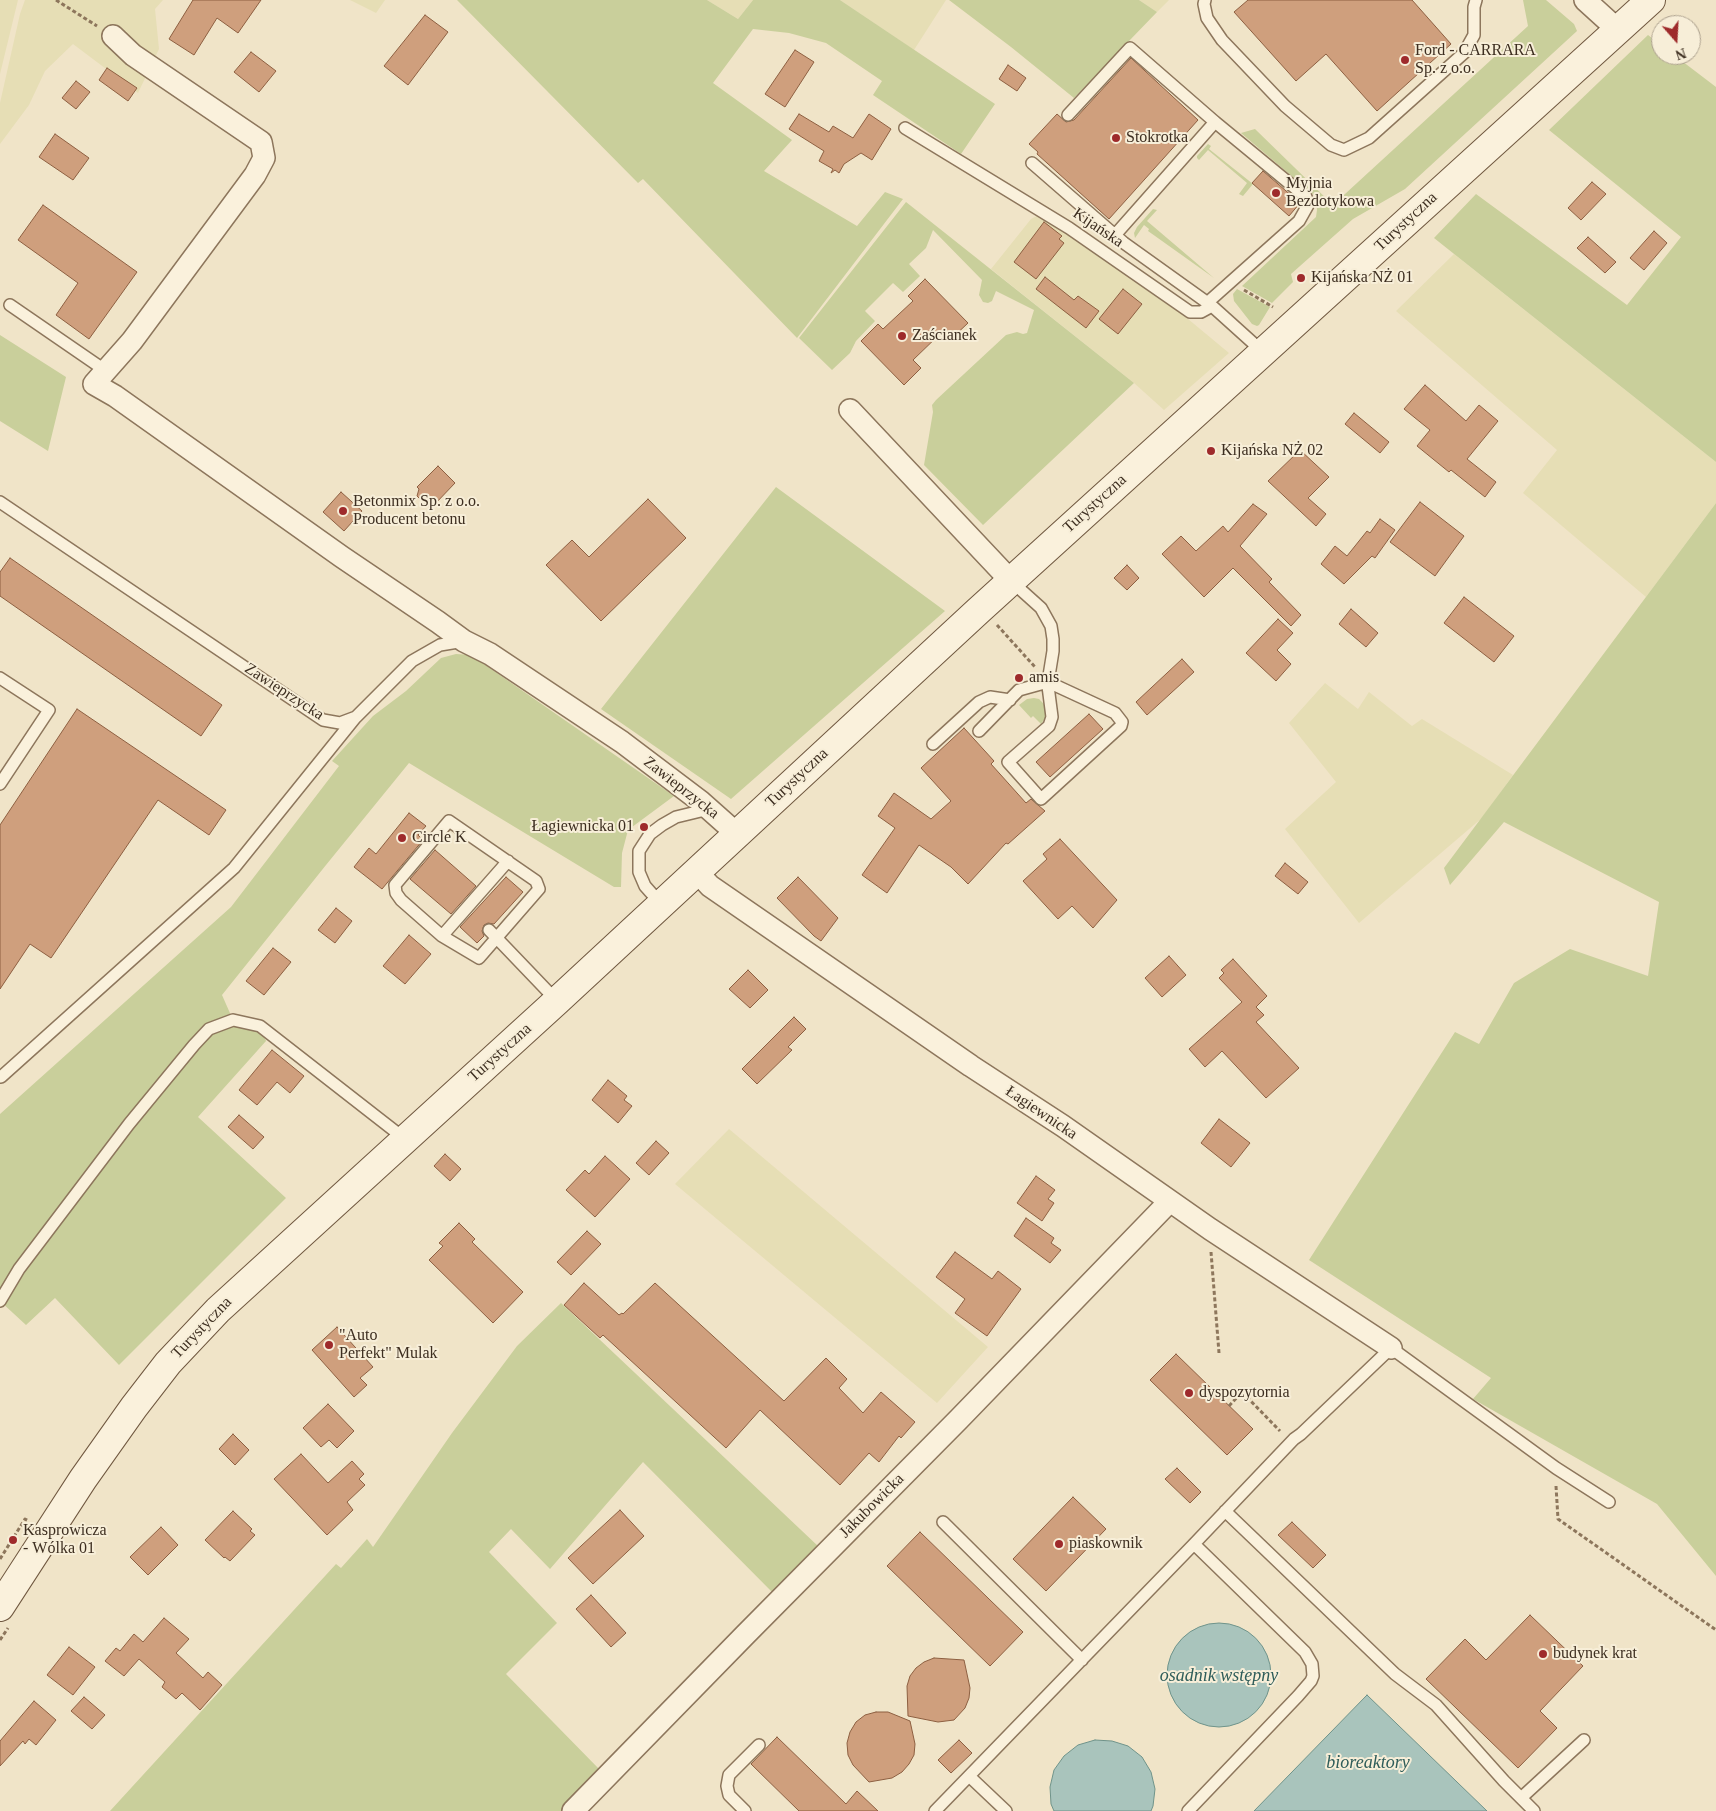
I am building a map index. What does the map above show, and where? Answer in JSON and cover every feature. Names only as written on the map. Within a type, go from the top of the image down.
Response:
[{"type":"main road","name":"Turystyczna","points":[[6,1615],[123,1421],[168,1363],[238,1292],[557,1001],[736,833],[1011,581],[1651,0]]},
{"type":"street","points":[[1585,0],[1618,30]]},
{"type":"street","points":[[106,372],[255,175],[264,158],[261,142],[133,55],[113,36]]},
{"type":"street","name":"Zawieprzycka","points":[[106,372],[94,384],[115,396],[464,641],[490,654],[622,742],[736,833]]},
{"type":"street","points":[[850,410],[1011,581]]},
{"type":"street","name":"Łagiewnicka","points":[[696,872],[710,886],[972,1066],[1063,1126],[1210,1229],[1391,1348]]},
{"type":"street","name":"Jakubowicka","points":[[573,1811],[745,1634],[959,1419],[1170,1201]]},
{"type":"lane","points":[[1205,0],[1207,18],[1222,40],[1285,106],[1331,145],[1344,150],[1369,138],[1464,53],[1474,35],[1474,7],[1476,0]]},
{"type":"lane","points":[[1068,115],[1130,48],[1215,122],[1306,197],[1308,205],[1299,221],[1231,282],[1210,304]]},
{"type":"lane","points":[[1115,235],[1215,122]]},
{"type":"lane","name":"Kijańska","points":[[905,128],[1069,228],[1190,312],[1201,312],[1210,304]]},
{"type":"lane","points":[[1032,163],[1115,235],[1210,304],[1264,352]]},
{"type":"lane","points":[[10,305],[106,372]]},
{"type":"lane","name":"Zawieprzycka","points":[[0,502],[323,720],[340,723],[356,717]]},
{"type":"lane","points":[[979,732],[1019,690],[1048,682],[1115,713],[1122,722],[1118,730],[1041,799],[1008,762],[1049,726],[1052,717],[1048,682],[1053,639],[1051,626],[1041,608],[1011,581]]},
{"type":"lane","points":[[0,1076],[2,1077],[234,868],[356,717],[412,661],[440,645],[464,641]]},
{"type":"lane","points":[[0,678],[49,710],[0,784]]},
{"type":"lane","points":[[933,744],[979,702],[990,697],[1010,700]]},
{"type":"lane","points":[[661,904],[645,886],[639,872],[639,851],[650,834],[662,825],[676,818],[709,810]]},
{"type":"lane","points":[[449,821],[508,862],[536,881],[539,889],[511,913],[493,934],[479,958],[442,936],[401,900],[396,893],[395,885],[449,821]]},
{"type":"lane","points":[[442,936],[469,912],[508,862]]},
{"type":"lane","points":[[493,934],[557,1001]]},
{"type":"lane","points":[[0,1301],[19,1269],[129,1124],[209,1029],[233,1020],[260,1026],[405,1139]]},
{"type":"lane","points":[[935,1811],[1294,1439],[1391,1348],[1556,1468],[1609,1502]]},
{"type":"lane","points":[[1225,1511],[1394,1674],[1436,1705],[1534,1811]]},
{"type":"lane","points":[[943,1522],[1082,1660]]},
{"type":"lane","points":[[1188,1811],[1298,1696],[1314,1676],[1312,1664],[1305,1652],[1194,1544]]},
{"type":"lane","points":[[1521,1798],[1584,1740]]},
{"type":"lane","points":[[745,1811],[729,1795],[727,1786],[729,1776],[759,1745]]},
{"type":"lane","points":[[969,1776],[1006,1811]]},
{"type":"path","points":[[56,0],[113,36]]},
{"type":"path","points":[[1231,282],[1274,307]]},
{"type":"path","points":[[995,623],[1048,682]]},
{"type":"path","points":[[1210,1229],[1219,1353]]},
{"type":"path","points":[[1556,1468],[1558,1519],[1716,1630]]},
{"type":"path","points":[[0,1640],[6,1615]]},
{"type":"shaded area","points":[[0,0],[18,0],[0,74]]},
{"type":"shaded area","points":[[25,0],[163,0],[155,9],[159,49],[138,93],[73,44],[45,71],[29,105],[0,144],[0,103],[20,14]]},
{"type":"shaded area","points":[[350,0],[385,0],[376,13]]},
{"type":"shaded area","points":[[707,0],[753,0],[738,19]]},
{"type":"shaded area","points":[[840,0],[946,0],[914,50]]},
{"type":"shaded area","points":[[1139,0],[1169,0],[1157,12]]},
{"type":"shaded area","points":[[1046,211],[1105,250],[1229,353],[1164,410],[1134,383],[991,269],[1031,219]]},
{"type":"shaded area","points":[[1454,254],[1716,462],[1716,503],[1646,597],[1523,493],[1557,450],[1396,311]]},
{"type":"shaded area","points":[[1325,683],[1358,709],[1369,692],[1412,726],[1422,719],[1513,775],[1482,818],[1359,923],[1285,829],[1336,782],[1289,723]]},
{"type":"shaded area","points":[[729,1129],[988,1347],[937,1403],[675,1184]]},
{"type":"green space","points":[[457,0],[707,0],[738,19],[753,0],[840,0],[995,104],[961,154],[873,95],[882,81],[826,43],[789,33],[753,29],[713,83],[792,140],[764,171],[857,226],[885,192],[903,199],[797,338],[643,179],[638,183]]},
{"type":"green space","points":[[949,0],[1139,0],[1157,12],[1074,98]]},
{"type":"green space","points":[[1523,0],[1546,0],[1574,24],[1577,31],[1405,189],[1353,219],[1291,274],[1293,282],[1272,303],[1242,286],[1316,217],[1317,210],[1316,197],[1241,133],[1255,129],[1333,205],[1528,26]]},
{"type":"green space","points":[[1648,35],[1651,37],[1651,65],[1687,65],[1716,87],[1716,462],[1434,238],[1476,194],[1627,305],[1681,237],[1549,130]]},
{"type":"green space","points":[[1208,144],[1211,146],[1209,149],[1253,184],[1243,196],[1239,194],[1247,183],[1208,150],[1199,160],[1197,158]]},
{"type":"green space","points":[[906,202],[1134,383],[983,525],[924,465],[933,412],[932,405],[1006,335],[1017,332],[1027,333],[1034,310],[996,291],[992,301],[988,303],[983,302],[979,295],[982,280],[933,230],[926,248],[909,264],[920,276],[903,292],[893,283],[865,311],[875,321],[856,341],[850,353],[832,370],[799,338]]},
{"type":"green space","points":[[1153,209],[1157,210],[1147,221],[1214,278],[1148,231],[1149,229],[1144,225],[1135,238],[1134,233],[1137,227]]},
{"type":"green space","points":[[1237,289],[1270,307],[1259,325],[1252,324],[1234,301],[1233,294]]},
{"type":"green space","points":[[0,335],[66,377],[48,451],[0,421]]},
{"type":"green space","points":[[776,487],[945,611],[731,799],[601,709]]},
{"type":"green space","points":[[1716,503],[1716,1576],[1657,1504],[1473,1399],[1491,1378],[1309,1260],[1455,1032],[1479,1044],[1514,983],[1570,949],[1648,976],[1659,902],[1504,822],[1450,885],[1444,868]]},
{"type":"green space","points":[[456,654],[471,655],[674,796],[628,830],[622,853],[621,887],[614,887],[409,763],[222,995],[233,1020],[260,1026],[266,1041],[198,1117],[286,1198],[119,1365],[55,1298],[26,1325],[0,1301],[0,1114],[231,907],[339,766],[332,761],[373,716],[406,691],[441,658]]},
{"type":"green space","points":[[1027,699],[1039,699],[1045,705],[1046,717],[1041,724],[1033,716],[1031,718],[1019,705]]},
{"type":"green space","points":[[561,1303],[819,1547],[775,1595],[643,1462],[550,1569],[511,1529],[489,1552],[557,1623],[506,1674],[600,1770],[564,1811],[110,1811],[336,1564],[341,1568],[367,1539],[373,1547],[452,1433],[517,1346]]},
{"type":"water","name":"osadnik wstępny","points":[[1219,1623],[1239,1627],[1248,1631],[1256,1638],[1263,1646],[1267,1655],[1271,1675],[1267,1695],[1263,1704],[1256,1712],[1248,1719],[1239,1723],[1219,1727],[1199,1723],[1190,1719],[1182,1712],[1175,1704],[1171,1695],[1167,1675],[1171,1655],[1175,1646],[1182,1638],[1190,1631],[1199,1627]]},
{"type":"water","name":"bioreaktory","points":[[1367,1695],[1487,1811],[1254,1811]]},
{"type":"water","points":[[1095,1740],[1112,1741],[1128,1746],[1142,1757],[1151,1772],[1155,1789],[1151,1811],[1054,1811],[1051,1804],[1050,1787],[1054,1770],[1064,1756],[1078,1745]]},
{"type":"building","points":[[193,0],[261,0],[238,33],[217,18],[194,55],[169,39]]},
{"type":"building","points":[[1248,0],[1412,0],[1451,44],[1377,111],[1326,54],[1296,81],[1234,12]]},
{"type":"building","points":[[425,15],[448,32],[408,85],[384,66]]},
{"type":"building","points":[[795,50],[814,62],[785,107],[765,94]]},
{"type":"building","points":[[251,52],[276,71],[259,92],[234,72]]},
{"type":"building","name":"Stokrotka","points":[[1131,58],[1198,120],[1109,219],[1037,154],[1038,152],[1029,144],[1057,114],[1066,122],[1074,120]]},
{"type":"building","points":[[1008,65],[1026,78],[1017,91],[999,79]]},
{"type":"building","points":[[107,68],[137,88],[128,101],[99,80]]},
{"type":"building","points":[[76,81],[90,92],[76,109],[62,98]]},
{"type":"building","points":[[799,114],[829,132],[833,126],[853,138],[869,114],[891,129],[872,160],[861,153],[844,164],[839,173],[835,170],[831,173],[833,169],[819,161],[824,151],[789,129]]},
{"type":"building","points":[[55,134],[89,158],[73,180],[39,157]]},
{"type":"building","name":"Myjnia Bezdotykowa","points":[[1263,171],[1300,203],[1289,216],[1252,183]]},
{"type":"building","points":[[1592,182],[1606,194],[1581,220],[1568,208]]},
{"type":"building","points":[[43,205],[137,272],[89,339],[56,315],[78,283],[18,240]]},
{"type":"building","points":[[1044,222],[1062,236],[1059,239],[1064,243],[1036,279],[1014,262]]},
{"type":"building","points":[[1654,231],[1667,243],[1644,270],[1630,258]]},
{"type":"building","points":[[1588,237],[1616,262],[1605,273],[1577,248]]},
{"type":"building","points":[[1045,277],[1074,300],[1078,296],[1099,311],[1086,328],[1036,289]]},
{"type":"building","name":"Zaścianek","points":[[925,279],[968,323],[950,340],[942,332],[913,360],[921,368],[904,385],[861,341],[878,324],[883,329],[913,301],[908,296]]},
{"type":"building","points":[[1123,289],[1142,304],[1118,334],[1099,319]]},
{"type":"building","points":[[1425,385],[1466,421],[1479,405],[1498,421],[1467,459],[1496,482],[1485,497],[1451,470],[1449,472],[1417,446],[1430,430],[1404,409]]},
{"type":"building","points":[[1354,413],[1389,442],[1380,453],[1345,424]]},
{"type":"building","points":[[1300,450],[1329,477],[1308,498],[1326,514],[1316,526],[1268,481]]},
{"type":"building","points":[[438,466],[455,483],[434,505],[428,507],[417,496],[419,489],[417,487]]},
{"type":"building","name":"Betonmix Sp. z o.o. Producent betonu","points":[[341,492],[362,511],[344,531],[323,512]]},
{"type":"building","points":[[648,499],[686,538],[601,621],[546,565],[572,540],[589,557]]},
{"type":"building","points":[[1420,502],[1464,536],[1435,576],[1390,542]]},
{"type":"building","points":[[1253,504],[1267,514],[1240,546],[1272,579],[1269,582],[1301,615],[1291,626],[1233,568],[1204,597],[1162,554],[1181,536],[1196,551],[1223,526],[1228,532]]},
{"type":"building","points":[[1380,519],[1395,530],[1375,558],[1372,556],[1344,584],[1321,564],[1335,546],[1347,556],[1367,531],[1370,533]]},
{"type":"building","points":[[10,558],[222,705],[201,736],[0,596],[0,572]]},
{"type":"building","points":[[1127,565],[1139,578],[1127,590],[1114,578]]},
{"type":"building","points":[[1464,597],[1514,636],[1494,662],[1444,623]]},
{"type":"building","points":[[1351,609],[1378,633],[1366,647],[1339,624]]},
{"type":"building","points":[[1278,619],[1293,633],[1277,650],[1291,664],[1276,681],[1246,653]]},
{"type":"building","points":[[1182,659],[1194,672],[1147,715],[1136,702]]},
{"type":"building","points":[[77,709],[226,810],[209,835],[158,800],[51,958],[30,944],[0,989],[0,825]]},
{"type":"building","points":[[1089,714],[1103,729],[1050,777],[1036,762]]},
{"type":"building","points":[[964,728],[994,761],[991,764],[1026,803],[1031,799],[1045,811],[1008,844],[1006,843],[968,884],[951,867],[919,845],[887,893],[862,875],[895,828],[878,816],[894,793],[931,819],[951,801],[921,768]]},
{"type":"building","points":[[409,813],[426,826],[418,835],[423,840],[382,889],[354,867],[369,848],[376,854]]},
{"type":"building","points":[[1060,839],[1117,900],[1093,928],[1072,906],[1058,919],[1023,881],[1047,859],[1043,854]]},
{"type":"building","name":"Circle K","points":[[435,850],[476,886],[451,914],[410,879]]},
{"type":"building","points":[[1285,863],[1308,882],[1298,894],[1275,876]]},
{"type":"building","points":[[506,877],[523,892],[494,924],[488,923],[484,925],[482,931],[484,936],[477,943],[460,927]]},
{"type":"building","points":[[798,877],[838,918],[821,941],[777,898]]},
{"type":"building","points":[[336,908],[352,921],[335,943],[318,930]]},
{"type":"building","points":[[409,935],[431,954],[405,984],[383,966]]},
{"type":"building","points":[[273,948],[291,962],[264,995],[246,981]]},
{"type":"building","points":[[1169,956],[1186,975],[1162,997],[1145,978]]},
{"type":"building","points":[[1233,959],[1267,996],[1256,1007],[1264,1015],[1256,1022],[1299,1068],[1266,1098],[1222,1051],[1205,1067],[1189,1049],[1242,1002],[1219,978],[1224,973],[1221,970]]},
{"type":"building","points":[[748,970],[768,990],[750,1008],[729,989]]},
{"type":"building","points":[[794,1017],[806,1029],[788,1047],[792,1050],[757,1084],[742,1069]]},
{"type":"building","points":[[272,1050],[304,1076],[290,1093],[277,1082],[257,1105],[239,1090]]},
{"type":"building","points":[[608,1080],[627,1096],[624,1100],[632,1106],[618,1123],[592,1100]]},
{"type":"building","points":[[239,1115],[264,1137],[253,1149],[228,1127]]},
{"type":"building","points":[[1219,1119],[1250,1143],[1231,1167],[1201,1143]]},
{"type":"building","points":[[656,1141],[669,1153],[649,1175],[636,1163]]},
{"type":"building","points":[[445,1154],[461,1169],[450,1181],[434,1166]]},
{"type":"building","points":[[605,1156],[630,1179],[595,1217],[566,1190],[585,1170],[589,1174]]},
{"type":"building","points":[[1036,1176],[1055,1190],[1048,1199],[1054,1203],[1042,1221],[1017,1203]]},
{"type":"building","points":[[1026,1218],[1054,1238],[1051,1243],[1061,1250],[1050,1263],[1014,1236]]},
{"type":"building","points":[[459,1223],[475,1239],[472,1242],[523,1292],[493,1323],[429,1260],[443,1246],[439,1243]]},
{"type":"building","points":[[587,1231],[601,1244],[571,1275],[557,1262]]},
{"type":"building","points":[[955,1252],[992,1279],[998,1271],[1021,1289],[987,1336],[955,1313],[965,1299],[936,1277]]},
{"type":"building","points":[[584,1283],[619,1315],[623,1314],[655,1283],[784,1401],[826,1358],[847,1379],[839,1388],[863,1413],[881,1392],[915,1422],[901,1438],[899,1436],[879,1462],[869,1453],[840,1485],[760,1410],[726,1448],[603,1335],[600,1338],[564,1305]]},
{"type":"building","points":[[337,1327],[373,1367],[360,1378],[367,1385],[354,1397],[312,1350]]},
{"type":"building","name":"dyspozytornia","points":[[1176,1354],[1253,1429],[1227,1455],[1150,1380]]},
{"type":"building","points":[[328,1404],[354,1431],[337,1448],[329,1440],[321,1447],[303,1428]]},
{"type":"building","points":[[233,1434],[249,1450],[235,1465],[219,1449]]},
{"type":"building","points":[[301,1454],[328,1483],[352,1461],[364,1474],[359,1479],[365,1485],[347,1502],[353,1510],[327,1535],[274,1479]]},
{"type":"building","points":[[1177,1468],[1201,1492],[1190,1503],[1165,1479]]},
{"type":"building","name":"piaskownik","points":[[1073,1497],[1106,1529],[1046,1591],[1013,1559]]},
{"type":"building","points":[[620,1510],[644,1536],[593,1584],[568,1558]]},
{"type":"building","points":[[233,1511],[252,1529],[250,1531],[255,1535],[230,1561],[224,1558],[205,1540]]},
{"type":"building","points":[[1292,1522],[1326,1555],[1313,1568],[1278,1535]]},
{"type":"building","points":[[161,1527],[178,1545],[148,1575],[130,1557]]},
{"type":"building","points":[[920,1532],[1023,1632],[990,1666],[887,1566]]},
{"type":"building","points":[[591,1595],[626,1633],[611,1647],[576,1609]]},
{"type":"building","points":[[1530,1615],[1583,1666],[1540,1711],[1557,1728],[1518,1768],[1426,1679],[1465,1639],[1486,1660]]},
{"type":"building","points":[[164,1618],[189,1639],[176,1653],[203,1678],[208,1672],[222,1685],[200,1710],[182,1693],[176,1699],[162,1687],[165,1682],[139,1659],[124,1676],[105,1661],[116,1648],[120,1651],[134,1634],[143,1642]]},
{"type":"building","points":[[69,1647],[95,1667],[73,1695],[47,1675]]},
{"type":"building","points":[[934,1658],[964,1660],[970,1688],[969,1698],[965,1708],[954,1720],[938,1722],[908,1716],[907,1686],[910,1676],[924,1662]]},
{"type":"building","points":[[84,1697],[105,1715],[92,1729],[71,1711]]},
{"type":"building","points":[[34,1701],[56,1720],[36,1745],[29,1739],[25,1744],[23,1741],[0,1766],[0,1741]]},
{"type":"building","points":[[876,1712],[888,1712],[910,1721],[915,1744],[914,1755],[902,1772],[892,1778],[869,1782],[853,1765],[848,1755],[847,1743],[850,1732],[856,1722],[865,1715]]},
{"type":"building","points":[[777,1737],[846,1804],[857,1791],[878,1811],[799,1811],[751,1764]]},
{"type":"building","points":[[959,1740],[972,1753],[951,1773],[938,1760]]},
{"type":"place","name":"Ford - CARRARA Sp. z o.o.","points":[[1405,60]]},
{"type":"place","name":"Stokrotka","points":[[1116,138]]},
{"type":"place","name":"Myjnia Bezdotykowa","points":[[1276,193]]},
{"type":"place","name":"Kijańska NŻ 01","points":[[1301,278]]},
{"type":"place","name":"Zaścianek","points":[[902,336]]},
{"type":"place","name":"Kijańska NŻ 02","points":[[1211,451]]},
{"type":"place","name":"Betonmix Sp. z o.o. Producent betonu","points":[[343,511]]},
{"type":"place","name":"amis","points":[[1019,678]]},
{"type":"place","name":"Łagiewnicka 01","points":[[644,827]]},
{"type":"place","name":"Circle K","points":[[402,838]]},
{"type":"place","name":"\"Auto Perfekt\" Mulak","points":[[329,1345]]},
{"type":"place","name":"dyspozytornia","points":[[1189,1393]]},
{"type":"place","name":"Kasprowicza - Wólka 01","points":[[13,1540]]},
{"type":"place","name":"piaskownik","points":[[1059,1544]]},
{"type":"place","name":"budynek krat","points":[[1543,1654]]}]
